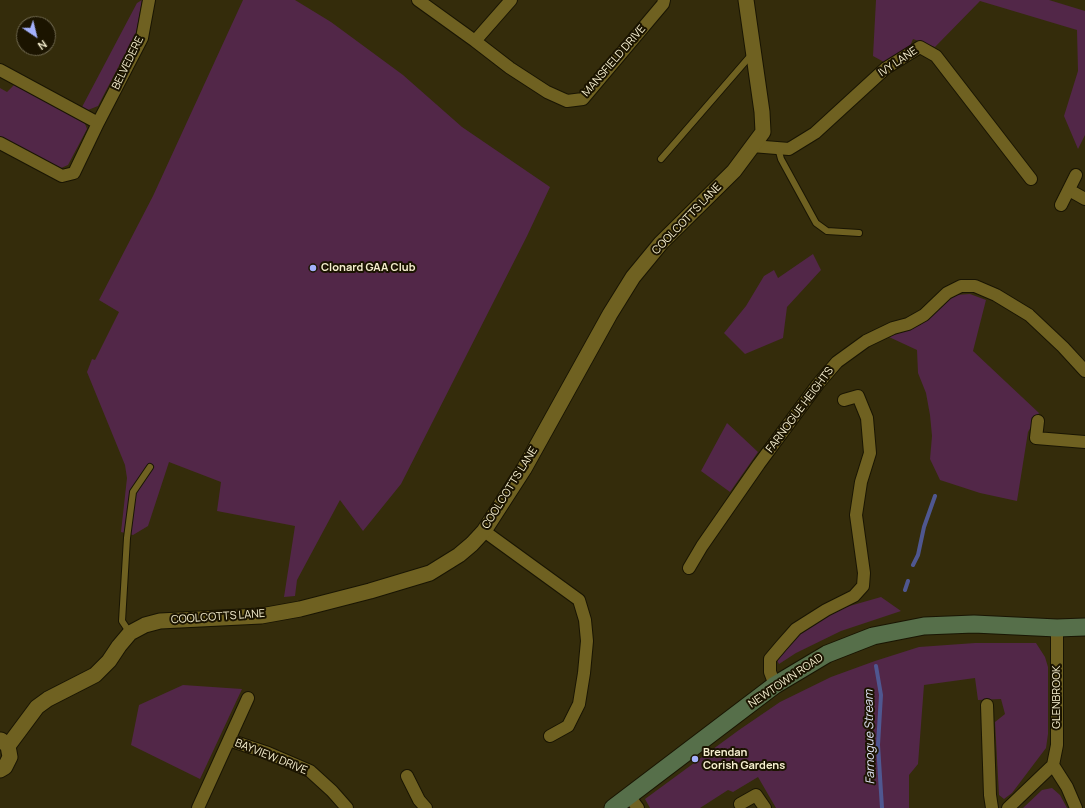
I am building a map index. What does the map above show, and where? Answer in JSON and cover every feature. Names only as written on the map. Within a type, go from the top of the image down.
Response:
[{"type":"main road","name":"NEWTOWN ROAD","points":[[613,808],[634,802],[775,685],[827,654],[873,636],[924,626],[974,624],[1058,628],[1085,627]]},
{"type":"street","name":"BELVEDERE","points":[[0,143],[62,176],[74,173],[142,38],[149,0]]},
{"type":"street","name":"MANSFIELD DRIVE","points":[[418,0],[510,68],[547,92],[567,101],[583,99],[663,4],[664,0]]},
{"type":"street","points":[[475,41],[511,0]]},
{"type":"street","name":"COOLCOTTS LANE","points":[[4,743],[37,707],[48,699],[95,675],[130,633],[145,625],[160,621],[261,616],[300,609],[375,590],[436,570],[458,555],[484,531],[524,469],[610,314],[633,277],[661,243],[734,170],[763,132],[762,112],[746,0]]},
{"type":"street","name":"IVY LANE","points":[[752,146],[789,149],[815,132],[886,68],[920,47],[936,56],[1031,179]]},
{"type":"street","points":[[0,70],[98,123]]},
{"type":"street","points":[[1061,205],[1076,175]]},
{"type":"street","points":[[1069,190],[1085,199]]},
{"type":"street","name":"FARNOGUE HEIGHTS","points":[[689,568],[702,546],[759,464],[818,384],[837,362],[866,341],[893,328],[908,324],[924,315],[948,294],[961,286],[975,286],[996,295],[1029,315],[1063,347],[1085,372]]},
{"type":"street","points":[[775,685],[770,672],[770,659],[796,629],[826,610],[854,596],[863,586],[864,573],[856,516],[861,482],[870,452],[867,418],[858,396],[844,400]]},
{"type":"street","points":[[1038,421],[1036,438],[1085,442]]},
{"type":"street","points":[[484,531],[579,600],[585,620],[587,641],[579,704],[568,726],[550,736]]},
{"type":"street","name":"GLENBROOK","points":[[1053,765],[1057,745],[1058,628]]},
{"type":"street","name":"BAYVIEW DRIVE","points":[[198,808],[248,698]]},
{"type":"street","points":[[987,705],[990,794],[992,808]]},
{"type":"street","name":"BAYVIEW DRIVE","points":[[229,740],[268,753],[310,771],[332,791],[347,808]]},
{"type":"street","points":[[0,770],[5,766],[10,757],[4,743]]},
{"type":"street","points":[[1008,808],[1053,765],[1067,787],[1076,808]]},
{"type":"street","points":[[406,776],[419,800],[426,808]]},
{"type":"street","points":[[740,804],[756,795],[765,808]]},
{"type":"lane","points":[[661,159],[754,51]]},
{"type":"lane","points":[[778,148],[781,158],[816,223],[827,230],[859,233]]},
{"type":"lane","points":[[130,633],[122,621],[127,538],[133,492],[150,466]]},
{"type":"shaded area","points":[[142,0],[136,33],[98,106],[88,110],[82,107],[137,3]]},
{"type":"shaded area","name":"Clonard GAA Club","points":[[243,0],[295,0],[331,22],[403,75],[462,127],[550,187],[527,236],[401,484],[363,531],[340,500],[297,580],[295,596],[284,597],[295,526],[217,511],[221,482],[169,462],[148,526],[133,535],[121,532],[127,478],[125,465],[87,372],[92,359],[95,360],[119,312],[99,300],[153,196]]},
{"type":"shaded area","points":[[876,0],[1049,0],[1085,11],[1085,135],[1078,149],[1064,116],[1078,71],[1077,30],[980,1],[935,47],[913,39],[910,46],[884,62],[873,56]]},
{"type":"shaded area","points":[[14,85],[84,121],[87,129],[68,165],[61,168],[0,137],[0,88],[7,92]]},
{"type":"shaded area","points":[[813,254],[821,270],[787,307],[783,338],[745,354],[724,333],[746,306],[764,276],[774,270],[778,278]]},
{"type":"shaded area","points":[[970,294],[986,300],[973,351],[1039,413],[1028,432],[1017,501],[980,493],[940,480],[930,459],[932,436],[930,415],[926,393],[918,373],[917,350],[889,337],[920,325],[955,295]]},
{"type":"shaded area","points":[[727,423],[758,452],[730,492],[701,471]]},
{"type":"shaded area","points":[[881,597],[901,611],[841,631],[796,653],[779,664],[777,660],[782,651],[797,636],[821,619],[846,607]]},
{"type":"shaded area","points":[[975,643],[1036,643],[1045,657],[1048,667],[1048,734],[1046,748],[1012,793],[1004,799],[999,795],[995,722],[1005,714],[1001,699],[978,700],[975,678],[924,685],[918,764],[909,775],[909,808],[776,808],[758,777],[733,792],[728,790],[700,808],[650,808],[645,799],[780,702],[831,677],[919,647]]},
{"type":"shaded area","points":[[183,685],[242,689],[200,779],[131,745],[139,705]]},
{"type":"shaded area","points":[[1052,788],[1060,795],[1067,808],[1023,808],[1042,790]]},
{"type":"waterway","name":"Farnogue Stream","points":[[913,565],[918,555],[924,527],[935,496]]},
{"type":"waterway","name":"Farnogue Stream","points":[[905,590],[908,581]]},
{"type":"waterway","name":"Farnogue Stream","points":[[876,666],[881,695],[878,745],[882,808]]},
{"type":"place","name":"Clonard GAA Club","points":[[313,268]]},
{"type":"place","name":"Brendan Corish Gardens","points":[[695,759]]}]
